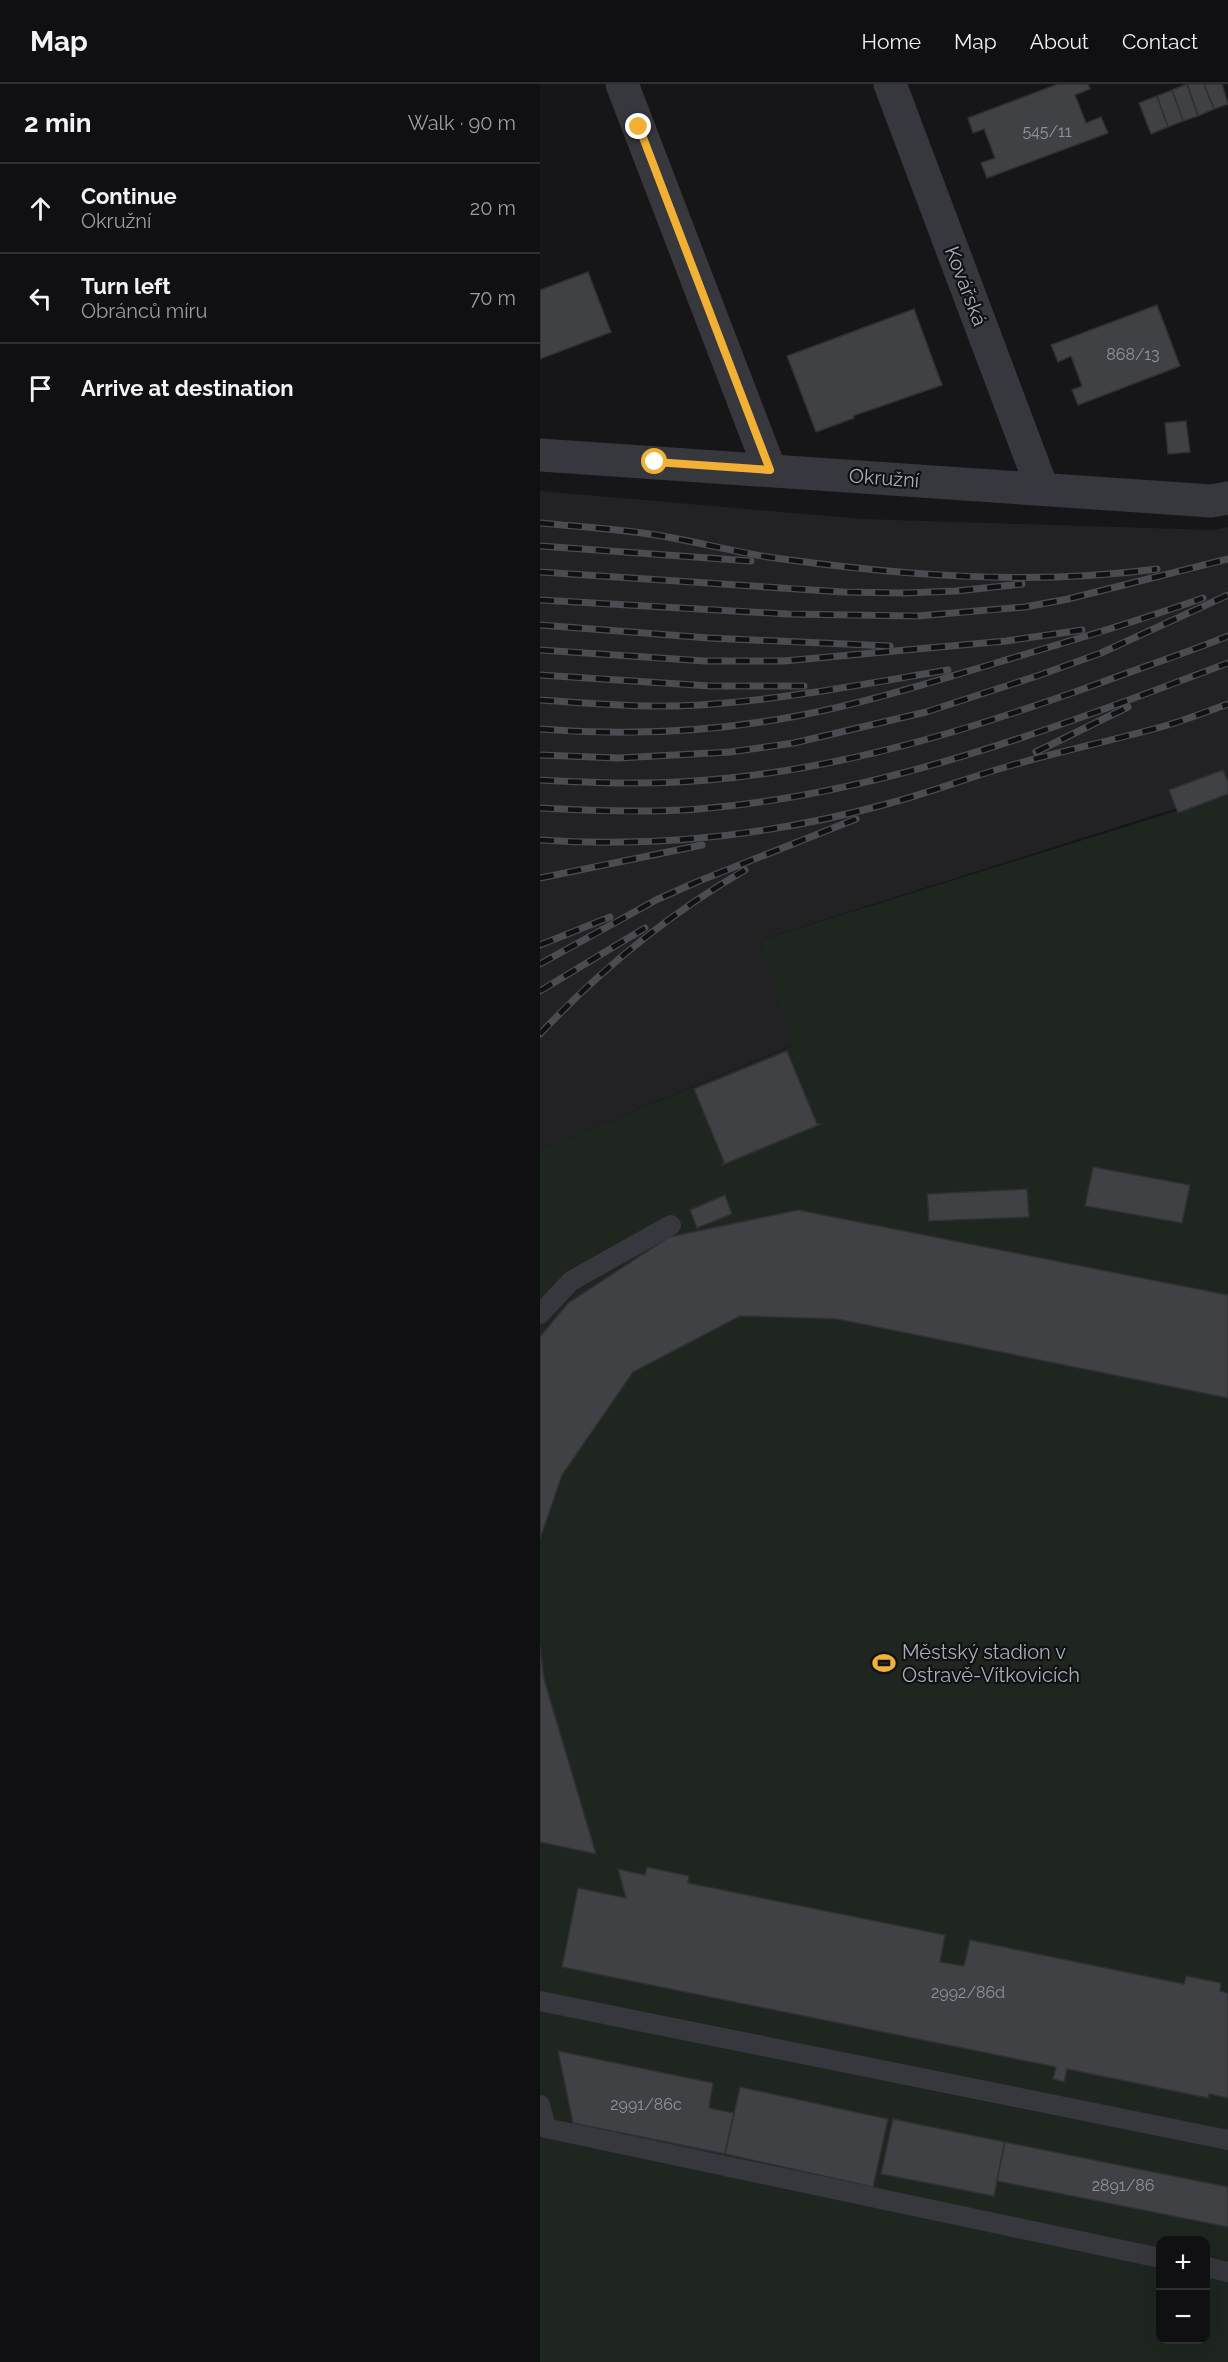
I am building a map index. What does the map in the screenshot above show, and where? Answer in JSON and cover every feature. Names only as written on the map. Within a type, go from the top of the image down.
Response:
[{"type":"street","points":[[622,84],[770,470]]},
{"type":"street","name":"Kovářská","points":[[890,84],[1042,488]]},
{"type":"street","name":"Okružní","points":[[540,455],[1211,501],[1228,498]]},
{"type":"lane","points":[[540,1314],[571,1281],[671,1226]]},
{"type":"lane","points":[[540,2001],[1228,2140]]},
{"type":"lane","points":[[540,2105],[546,2128],[1156,2257]]},
{"type":"lane","points":[[1210,2268],[1228,2272]]},
{"type":"shaded area","points":[[540,491],[863,519],[1212,530],[1228,527],[1228,792],[760,940],[793,1045],[540,1150]]},
{"type":"shaded area","points":[[1228,795],[1228,2362],[540,2362],[540,1150],[792,1046],[760,940]]},
{"type":"building","points":[[1058,84],[1088,84],[1090,89],[1075,95],[1086,123],[1101,117],[1108,133],[987,178],[981,163],[995,158],[984,129],[973,133],[968,118]]},
{"type":"building","points":[[1187,84],[1204,84],[1214,109],[1198,116]]},
{"type":"building","points":[[1187,84],[1198,116],[1183,121],[1172,90]]},
{"type":"building","points":[[1204,84],[1222,84],[1228,104],[1214,109]]},
{"type":"building","points":[[1172,90],[1183,121],[1168,127],[1157,96]]},
{"type":"building","points":[[1157,96],[1168,127],[1151,134],[1139,103]]},
{"type":"building","points":[[588,272],[611,332],[540,359],[540,290]]},
{"type":"building","points":[[1157,305],[1180,366],[1078,405],[1072,390],[1082,386],[1071,356],[1058,362],[1051,345]]},
{"type":"building","points":[[914,309],[942,385],[853,416],[854,418],[816,432],[787,356]]},
{"type":"building","points":[[1186,421],[1190,452],[1168,454],[1165,423]]},
{"type":"building","points":[[1223,770],[1228,782],[1228,794],[1178,813],[1169,790]]},
{"type":"building","points":[[787,1051],[817,1124],[821,1124],[722,1165],[724,1162],[694,1089]]},
{"type":"building","points":[[1093,1167],[1190,1185],[1182,1223],[1085,1206]]},
{"type":"building","points":[[1027,1189],[1029,1217],[929,1221],[927,1194]]},
{"type":"building","points":[[725,1195],[732,1214],[697,1228],[690,1210]]},
{"type":"building","points":[[798,1210],[1228,1295],[1228,1398],[837,1319],[740,1316],[633,1372],[562,1475],[540,1539],[540,1337],[568,1303],[669,1237]]},
{"type":"building","points":[[540,1646],[544,1679],[596,1854],[540,1842]]},
{"type":"building","points":[[647,1867],[689,1876],[688,1883],[945,1935],[940,1962],[964,1966],[970,1940],[1184,1984],[1186,1976],[1221,1983],[1220,1991],[1228,1993],[1228,2098],[1209,2094],[1208,2098],[1067,2069],[1064,2082],[1053,2079],[1056,2067],[562,1967],[578,1888],[626,1898],[618,1869],[645,1875]]},
{"type":"building","points":[[558,2051],[713,2083],[709,2108],[734,2113],[725,2154],[573,2123]]},
{"type":"building","points":[[740,2087],[888,2119],[873,2187],[725,2154]]},
{"type":"building","points":[[893,2119],[1005,2142],[994,2196],[881,2174]]},
{"type":"building","points":[[1005,2142],[1228,2187],[1228,2227],[997,2181]]},
{"type":"railway","points":[[540,523],[675,538],[768,557],[914,573],[1060,577],[1157,569]]},
{"type":"railway","points":[[540,546],[751,561]]},
{"type":"railway","points":[[540,600],[788,614],[917,616],[1025,607],[1068,599],[1228,559]]},
{"type":"railway","points":[[540,572],[843,592],[956,591],[1022,584]]},
{"type":"railway","points":[[540,755],[618,758],[730,752],[794,743],[926,712],[1040,675],[1101,653],[1228,595]]},
{"type":"railway","points":[[540,729],[604,732],[669,731],[733,726],[797,716],[924,684],[1203,598]]},
{"type":"railway","points":[[540,625],[709,638],[890,646]]},
{"type":"railway","points":[[540,650],[705,661],[784,661],[1006,641],[1082,630]]},
{"type":"railway","points":[[540,780],[624,783],[687,782],[759,775],[858,757],[1004,716],[1228,636]]},
{"type":"railway","points":[[540,808],[620,811],[699,809],[768,801],[835,789],[969,754],[1100,711],[1228,663]]},
{"type":"railway","points":[[540,700],[649,706],[713,704],[802,694],[948,670]]},
{"type":"railway","points":[[540,675],[710,686],[804,686]]},
{"type":"railway","points":[[540,840],[583,842],[670,840],[713,837],[798,824],[899,801],[1009,766],[1168,725],[1228,704]]},
{"type":"railway","points":[[1036,752],[1128,707]]},
{"type":"railway","points":[[540,964],[656,900],[856,819]]},
{"type":"railway","points":[[540,878],[702,845]]},
{"type":"railway","points":[[540,1034],[587,987],[637,944],[689,905],[745,870]]},
{"type":"railway","points":[[540,945],[610,917]]},
{"type":"railway","points":[[540,991],[645,928]]},
{"type":"place","name":"Městský stadion v Ostravě-Vítkovicích","points":[[884,1663]]},
{"type":"route","points":[[639,127],[770,470],[655,462]]}]
